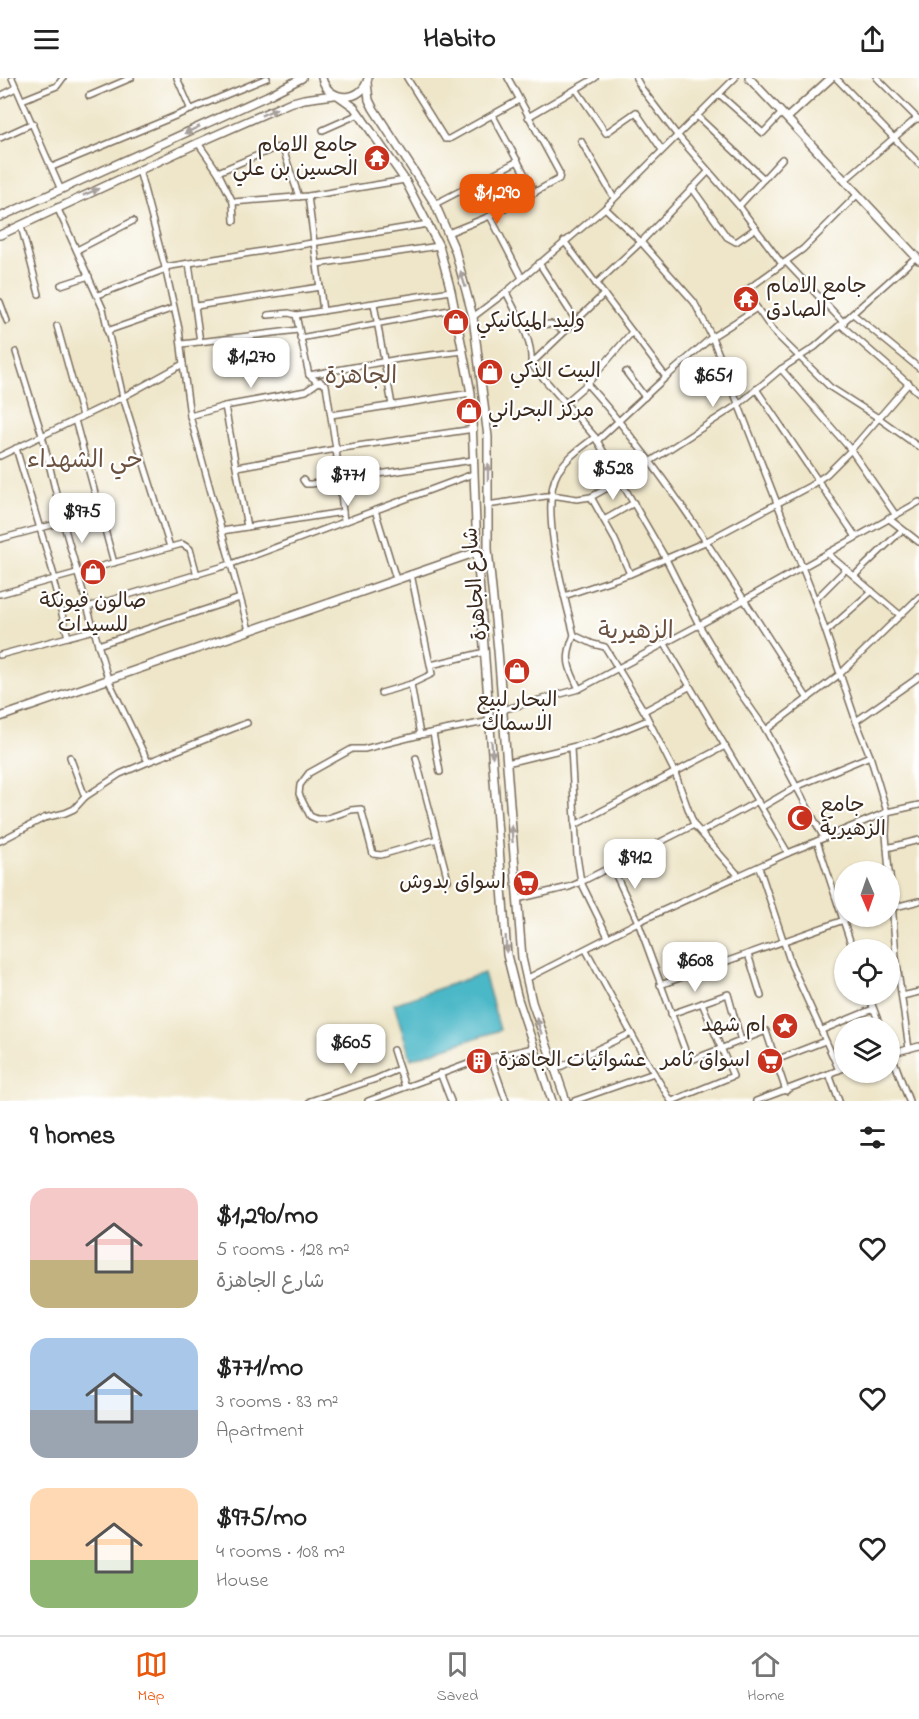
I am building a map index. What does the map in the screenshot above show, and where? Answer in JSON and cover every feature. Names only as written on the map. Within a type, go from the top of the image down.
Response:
[{"type":"street","points":[[12,78],[61,190]]},
{"type":"street","points":[[22,100],[57,86],[63,78]]},
{"type":"street","points":[[89,96],[131,78]]},
{"type":"street","points":[[177,78],[191,110]]},
{"type":"street","points":[[0,217],[302,78]]},
{"type":"street","name":"شارع الجاهزة","points":[[322,78],[327,90],[354,107],[360,114],[405,180],[438,246],[451,291],[471,393],[477,552],[507,955],[513,983],[552,1101]]},
{"type":"street","points":[[407,78],[444,139],[449,139],[519,100]]},
{"type":"street","points":[[448,233],[490,216],[559,179],[560,174],[508,78]]},
{"type":"street","points":[[528,117],[595,78]]},
{"type":"street","points":[[636,78],[677,135],[784,263],[842,324],[919,393]]},
{"type":"street","points":[[473,317],[605,208],[735,78]]},
{"type":"street","points":[[487,505],[526,497],[551,496],[576,499],[591,497],[620,481],[739,404],[781,369],[800,358],[842,324],[917,259],[749,78]]},
{"type":"street","points":[[719,94],[763,133],[831,78]]},
{"type":"street","points":[[836,78],[919,164]]},
{"type":"street","points":[[845,180],[918,119],[877,78]]},
{"type":"street","points":[[52,168],[263,79]]},
{"type":"street","points":[[0,235],[289,103],[337,96],[348,98],[356,95],[369,80]]},
{"type":"street","name":"شارع الجاهزة","points":[[369,80],[369,100],[435,204],[448,233],[455,250],[473,317],[488,437],[488,549],[522,958],[526,979],[566,1101]]},
{"type":"street","points":[[0,96],[16,88]]},
{"type":"street","points":[[576,89],[606,133],[636,112],[662,150]]},
{"type":"street","points":[[323,130],[360,114]]},
{"type":"street","points":[[493,116],[535,192]]},
{"type":"street","points":[[697,116],[764,179]]},
{"type":"street","points":[[0,138],[33,123]]},
{"type":"street","points":[[379,143],[390,135]]},
{"type":"street","points":[[581,141],[614,198]]},
{"type":"street","points":[[198,143],[218,172],[233,202],[234,221]]},
{"type":"street","points":[[218,172],[281,147],[299,196]]},
{"type":"street","points":[[739,207],[782,159]]},
{"type":"street","points":[[435,204],[518,161]]},
{"type":"street","points":[[139,170],[166,268],[182,344],[190,416],[249,630]]},
{"type":"street","points":[[596,284],[708,172]]},
{"type":"street","points":[[233,202],[308,196],[405,180]]},
{"type":"street","points":[[692,188],[731,240],[736,242],[756,228]]},
{"type":"street","points":[[858,194],[803,249],[744,292],[773,331],[830,387],[919,447]]},
{"type":"street","points":[[308,196],[323,311]]},
{"type":"street","points":[[57,207],[103,309],[123,397],[170,547]]},
{"type":"street","points":[[605,208],[640,242],[694,302],[712,337],[815,600],[855,721],[870,756],[887,812],[888,861]]},
{"type":"street","points":[[490,216],[522,278]]},
{"type":"street","points":[[77,250],[133,221]]},
{"type":"street","points":[[98,295],[166,268],[189,263],[428,224]]},
{"type":"street","points":[[21,226],[39,294]]},
{"type":"street","points":[[564,242],[666,376]]},
{"type":"street","points":[[317,264],[438,246]]},
{"type":"street","points":[[442,256],[455,250]]},
{"type":"street","points":[[189,263],[200,342]]},
{"type":"street","points":[[539,263],[576,321]]},
{"type":"street","points":[[61,285],[89,276]]},
{"type":"street","points":[[196,306],[320,287]]},
{"type":"street","points":[[268,315],[289,313],[296,315],[451,291]]},
{"type":"street","points":[[506,292],[529,342],[531,364],[596,439],[666,559],[699,625],[735,687],[766,730],[824,838]]},
{"type":"street","points":[[531,364],[604,294]]},
{"type":"street","points":[[0,302],[7,321]]},
{"type":"street","points":[[374,304],[392,405]]},
{"type":"street","points":[[107,331],[174,308]]},
{"type":"street","points":[[579,689],[569,669],[568,650],[574,635],[560,583],[553,535],[551,496],[557,473],[572,454],[620,421],[666,376],[712,337],[757,308]]},
{"type":"street","points":[[300,338],[455,309]]},
{"type":"street","points":[[853,314],[919,368]]},
{"type":"street","points":[[296,315],[309,375],[326,385],[344,521]]},
{"type":"street","points":[[522,326],[551,324],[566,331]]},
{"type":"street","points":[[57,326],[82,416]]},
{"type":"street","points":[[182,344],[298,330]]},
{"type":"street","points":[[565,404],[632,332]]},
{"type":"street","points":[[16,351],[42,435],[63,522],[108,679],[148,762]]},
{"type":"street","points":[[309,375],[463,351]]},
{"type":"street","points":[[0,456],[123,397],[183,364]]},
{"type":"street","points":[[781,369],[851,450],[895,514]]},
{"type":"street","points":[[626,372],[645,397]]},
{"type":"street","points":[[468,380],[481,378]]},
{"type":"street","points":[[190,416],[225,406],[306,391],[320,381]]},
{"type":"street","points":[[564,597],[630,574],[705,542],[819,480],[880,419],[909,383]]},
{"type":"street","points":[[586,384],[620,421],[651,463],[808,699]]},
{"type":"street","points":[[756,389],[856,537]]},
{"type":"street","points":[[331,415],[471,393]]},
{"type":"street","points":[[225,406],[247,527]]},
{"type":"street","points":[[75,420],[114,563]]},
{"type":"street","points":[[237,467],[336,449],[474,429]]},
{"type":"street","points":[[16,448],[40,528],[68,637]]},
{"type":"street","points":[[303,480],[306,484],[310,484],[473,460]]},
{"type":"street","points":[[87,608],[231,564],[473,474]]},
{"type":"street","points":[[591,497],[630,574]]},
{"type":"street","points":[[502,710],[579,689],[743,601],[919,502]]},
{"type":"street","points":[[604,520],[634,503]]},
{"type":"street","points":[[375,510],[396,579]]},
{"type":"street","points":[[222,531],[343,512]]},
{"type":"street","points":[[888,518],[919,542]]},
{"type":"street","points":[[0,539],[63,522]]},
{"type":"street","points":[[854,576],[902,530]]},
{"type":"street","points":[[0,594],[182,544],[188,546],[197,575]]},
{"type":"street","points":[[0,717],[477,552]]},
{"type":"street","points":[[828,554],[900,615]]},
{"type":"street","points":[[815,600],[846,569]]},
{"type":"street","points":[[381,693],[411,684],[430,675],[432,671],[411,574]]},
{"type":"street","points":[[827,632],[872,591]]},
{"type":"street","points":[[766,730],[840,674],[919,597]]},
{"type":"street","points":[[98,645],[240,598]]},
{"type":"street","points":[[0,655],[94,630]]},
{"type":"street","points":[[574,635],[605,647],[644,711],[675,773],[694,825],[739,876]]},
{"type":"street","points":[[664,644],[788,853]]},
{"type":"street","points":[[431,665],[498,650]]},
{"type":"street","points":[[855,721],[919,677]]},
{"type":"street","points":[[411,684],[420,735]]},
{"type":"street","points":[[644,711],[689,687]]},
{"type":"street","points":[[507,763],[596,741],[648,720]]},
{"type":"street","points":[[437,839],[381,855],[373,854],[361,809],[317,819],[310,816],[299,794],[300,785],[309,773],[352,749],[364,749],[490,721]]},
{"type":"street","points":[[0,841],[44,818],[74,809],[85,797],[120,774],[247,723]]},
{"type":"street","points":[[434,733],[440,772]]},
{"type":"street","points":[[575,825],[725,746]]},
{"type":"street","points":[[571,748],[576,856],[581,882],[608,937]]},
{"type":"street","points":[[701,832],[798,786],[870,756]]},
{"type":"street","points":[[70,757],[85,797]]},
{"type":"street","points":[[416,758],[448,880]]},
{"type":"street","points":[[526,979],[638,922],[788,853],[887,812],[919,805]]},
{"type":"street","points":[[517,899],[581,882],[694,825]]},
{"type":"street","points":[[887,848],[919,840]]},
{"type":"street","points":[[817,841],[834,892]]},
{"type":"street","points":[[612,867],[638,922],[689,1061],[766,1031],[786,1091]]},
{"type":"street","points":[[759,867],[791,964],[825,1041],[834,1056]]},
{"type":"street","points":[[900,906],[919,901]]},
{"type":"street","points":[[660,985],[834,922]]},
{"type":"street","points":[[893,927],[909,1049]]},
{"type":"street","points":[[586,950],[672,1101],[733,1076],[702,1003]]},
{"type":"street","points":[[748,954],[761,996]]},
{"type":"street","points":[[902,996],[919,992]]},
{"type":"street","points":[[671,1014],[728,994],[741,1041]]},
{"type":"street","points":[[872,1005],[876,1017]]},
{"type":"street","points":[[822,1030],[873,1009]]},
{"type":"street","points":[[554,1070],[632,1033]]},
{"type":"street","points":[[776,1060],[825,1041]]},
{"type":"street","points":[[900,1051],[919,1046]]},
{"type":"street","points":[[368,1101],[476,1061],[534,1048]]},
{"type":"street","points":[[393,1050],[405,1087]]},
{"type":"street","points":[[491,1058],[506,1101]]},
{"type":"street","points":[[310,1101],[399,1069]]},
{"type":"street","points":[[756,1101],[834,1072]]},
{"type":"street","points":[[440,1073],[451,1101]]},
{"type":"street","points":[[574,1101],[654,1073]]},
{"type":"street","points":[[829,1074],[839,1101]]},
{"type":"street","points":[[900,1078],[909,1101]]},
{"type":"street","points":[[390,1093],[393,1101]]},
{"type":"water","points":[[484,973],[500,1030],[411,1059],[394,1004]]},
{"type":"place","name":"جامع الامام الحسين بن علي","points":[[377,158]]},
{"type":"place","name":"جامع الامام الصادق","points":[[746,299]]},
{"type":"place","name":"وليد الميكانيكي","points":[[456,322]]},
{"type":"place","name":"البيت الذكي","points":[[490,372]]},
{"type":"place","name":"مركز البحراني","points":[[469,411]]},
{"type":"place","name":"صالون فيونكة للسيدات","points":[[93,572]]},
{"type":"place","name":"البحار لبيع الاسماك","points":[[517,671]]},
{"type":"place","name":"جامع الزهيرية","points":[[800,818]]},
{"type":"place","name":"اسواق بدوش","points":[[526,883]]},
{"type":"place","name":"ام شهد","points":[[785,1026]]},
{"type":"place","name":"عشوائيات الجاهزة","points":[[479,1061]]},
{"type":"place","name":"اسواق ثامر","points":[[770,1061]]},
{"type":"district","name":"الجاهزة","points":[[361,377]]},
{"type":"district","name":"حي الشهداء","points":[[85,461]]},
{"type":"district","name":"الزهيرية","points":[[636,632]]}]
